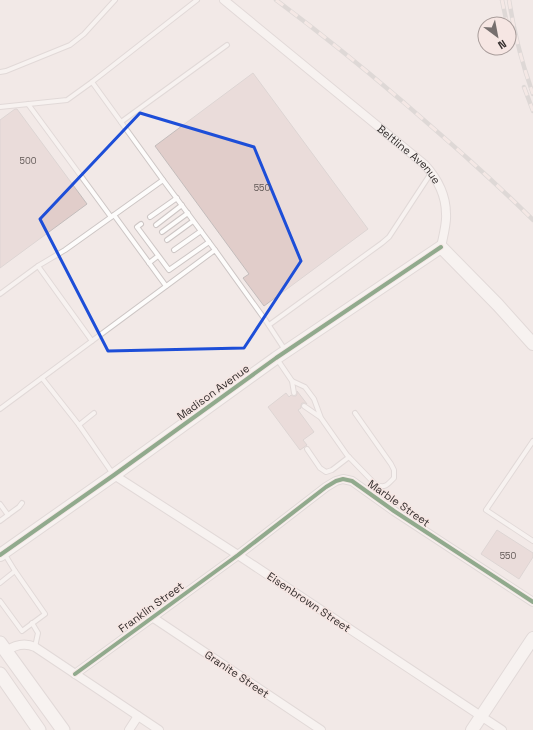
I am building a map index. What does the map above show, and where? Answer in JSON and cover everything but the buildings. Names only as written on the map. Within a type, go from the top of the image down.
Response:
[{"type":"main road","points":[[3,647],[63,730]]},
{"type":"main road","points":[[0,674],[39,730]]},
{"type":"street","name":"Beltline Avenue","points":[[224,0],[418,159],[431,172],[439,184],[444,198],[446,214],[441,247]]},
{"type":"street","points":[[441,247],[498,305],[533,344]]},
{"type":"street","name":"Madison Avenue","points":[[2,554],[281,354],[441,247]]},
{"type":"street","name":"Eisenbrown Street","points":[[114,475],[238,554],[502,730]]},
{"type":"street","name":"Marble Street","points":[[238,554],[326,487],[343,479],[352,481],[394,512],[533,602]]},
{"type":"street","name":"Franklin Street","points":[[75,674],[238,554]]},
{"type":"street","name":"Granite Street","points":[[152,617],[322,730]]},
{"type":"street","points":[[472,730],[533,638]]},
{"type":"street","points":[[3,647],[23,644],[29,644],[35,647],[159,730]]},
{"type":"street","points":[[130,730],[138,716]]},
{"type":"lane","points":[[0,72],[6,71],[70,45],[84,34],[115,0]]},
{"type":"lane","points":[[0,107],[67,100],[197,0]]},
{"type":"lane","points":[[121,122],[227,45]]},
{"type":"lane","points":[[92,82],[269,325],[292,381],[294,393]]},
{"type":"lane","points":[[28,104],[166,286]]},
{"type":"lane","points":[[269,325],[382,243],[389,236],[431,172]]},
{"type":"lane","points":[[0,294],[163,180]]},
{"type":"lane","points":[[150,217],[176,198]]},
{"type":"lane","points":[[156,225],[182,205]]},
{"type":"lane","points":[[162,232],[188,213]]},
{"type":"lane","points":[[167,240],[193,221]]},
{"type":"lane","points":[[141,224],[137,227],[156,248],[169,270],[209,242]]},
{"type":"lane","points":[[174,250],[201,231]]},
{"type":"lane","points":[[0,409],[215,250]]},
{"type":"lane","points":[[149,263],[161,258]]},
{"type":"lane","points":[[38,266],[92,341]]},
{"type":"lane","points":[[42,378],[78,424],[114,475]]},
{"type":"lane","points":[[292,381],[305,387],[314,399],[320,418]]},
{"type":"lane","points":[[304,406],[320,418],[349,457],[376,485],[382,487],[386,486],[394,478],[394,470],[355,412]]},
{"type":"lane","points":[[78,424],[94,413]]},
{"type":"lane","points":[[533,441],[486,510],[533,541]]},
{"type":"lane","points":[[307,449],[320,468],[326,472],[332,470],[349,457]]},
{"type":"lane","points":[[0,521],[22,503]]},
{"type":"lane","points":[[0,504],[8,515]]},
{"type":"lane","points":[[0,601],[22,631],[45,614],[2,554]]},
{"type":"lane","points":[[0,583],[15,571]]},
{"type":"lane","points":[[32,623],[38,633],[35,647]]},
{"type":"highlighted area","points":[[140,113],[254,147],[301,261],[244,348],[108,351],[40,219]]},
{"type":"railway","points":[[276,0],[340,49],[402,101],[485,174],[533,220]]},
{"type":"railway","points":[[502,0],[505,16]]},
{"type":"railway","points":[[509,0],[519,48],[533,94]]},
{"type":"railway","points":[[524,87],[533,111]]},
{"type":"cycle path","points":[[0,555],[276,358],[441,247]]},
{"type":"cycle path","points":[[75,674],[238,555],[326,487],[343,479],[352,481],[394,511],[533,602]]}]
